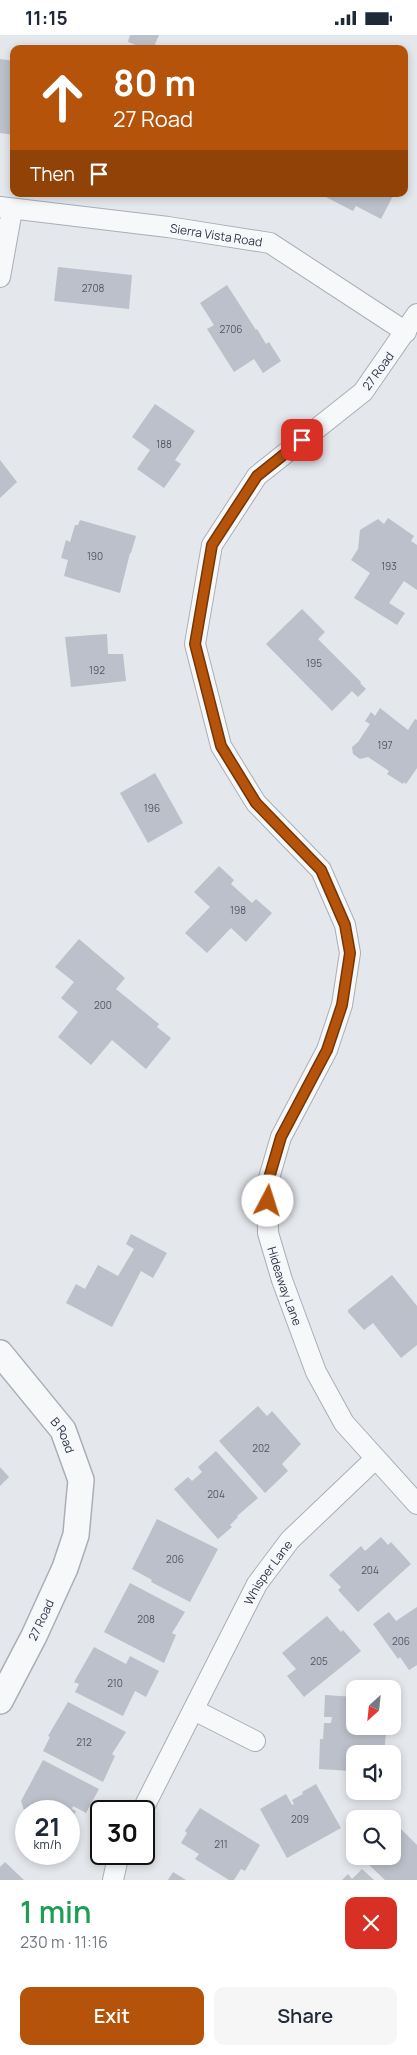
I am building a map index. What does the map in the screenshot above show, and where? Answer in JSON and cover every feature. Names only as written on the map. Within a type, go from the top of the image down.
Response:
[{"type":"street","points":[[0,277],[6,209]]},
{"type":"street","name":"Sierra Vista Road","points":[[6,209],[168,227],[270,243],[406,332]]},
{"type":"street","name":"27 Road","points":[[345,925],[321,870],[256,803],[221,746],[195,644],[212,545],[257,476],[363,392],[417,314]]},
{"type":"street","name":"Hideaway Lane","points":[[345,925],[350,953],[342,1005],[327,1050],[281,1137],[267,1185],[268,1233],[282,1280],[316,1372],[344,1423],[417,1504]]},
{"type":"street","name":"B Road","points":[[0,1353],[63,1430],[81,1480],[76,1535]]},
{"type":"street","name":"Whisper Lane","points":[[148,1800],[257,1584],[290,1540],[375,1459]]},
{"type":"street","name":"27 Road","points":[[0,1701],[34,1636],[61,1577],[76,1535]]},
{"type":"street","points":[[194,1710],[254,1741]]},
{"type":"street","points":[[113,1880],[116,1865]]},
{"type":"building","points":[[130,35],[159,35],[155,45],[136,45],[128,42]]},
{"type":"building","points":[[0,59],[10,60],[10,134],[0,133]]},
{"type":"building","points":[[326,197],[392,197],[381,219],[356,206],[353,211]]},
{"type":"building","points":[[58,267],[132,275],[129,309],[54,301]]},
{"type":"building","points":[[227,285],[256,330],[266,344],[269,342],[281,361],[263,373],[254,359],[234,372],[207,329],[214,325],[200,303]]},
{"type":"building","points":[[155,404],[195,431],[175,460],[181,464],[164,488],[137,469],[150,450],[132,437]]},
{"type":"building","points":[[0,460],[17,482],[0,498]]},
{"type":"building","points":[[388,518],[414,536],[411,541],[417,545],[417,590],[404,581],[389,603],[405,613],[397,625],[354,598],[370,573],[351,560],[358,549],[360,530],[378,519],[384,524]]},
{"type":"building","points":[[80,520],[136,536],[120,593],[64,576],[68,560],[61,558],[66,540],[70,542],[75,525],[78,525]]},
{"type":"building","points":[[302,609],[325,632],[318,639],[366,689],[358,697],[352,691],[332,711],[266,644]]},
{"type":"building","points":[[107,634],[108,654],[123,654],[126,681],[71,687],[65,637]]},
{"type":"building","points":[[380,708],[408,730],[415,719],[417,720],[417,768],[406,784],[387,774],[389,771],[368,757],[360,759],[353,754],[352,747],[358,742],[370,724],[365,721],[371,712],[375,716]]},
{"type":"building","points":[[155,773],[183,823],[148,843],[120,793]]},
{"type":"building","points":[[219,866],[234,880],[231,884],[252,903],[256,899],[272,913],[246,942],[231,928],[207,953],[185,933],[210,907],[194,892]]},
{"type":"building","points":[[79,939],[125,978],[116,989],[159,1024],[157,1027],[171,1038],[146,1069],[112,1040],[91,1065],[58,1037],[78,1012],[61,998],[74,982],[55,967]]},
{"type":"building","points":[[131,1234],[167,1253],[153,1278],[141,1271],[112,1327],[66,1303],[76,1284],[85,1289],[98,1265],[118,1276],[134,1249],[126,1244]]},
{"type":"building","points":[[392,1275],[417,1306],[417,1345],[401,1358],[373,1323],[364,1330],[348,1312],[348,1310]]},
{"type":"building","points":[[258,1406],[267,1416],[272,1411],[301,1444],[282,1464],[288,1471],[265,1493],[219,1441]]},
{"type":"building","points":[[216,1451],[258,1498],[237,1516],[230,1525],[232,1527],[218,1539],[174,1489],[188,1477],[192,1481],[202,1472],[198,1467]]},
{"type":"building","points":[[0,1467],[9,1477],[0,1486]]},
{"type":"building","points":[[157,1519],[218,1549],[190,1602],[151,1582],[152,1580],[132,1569]]},
{"type":"building","points":[[381,1537],[388,1545],[391,1542],[411,1564],[358,1612],[338,1590],[341,1587],[329,1575],[361,1546],[365,1551]]},
{"type":"building","points":[[130,1583],[185,1612],[172,1633],[176,1635],[164,1663],[104,1632]]},
{"type":"building","points":[[417,1607],[417,1665],[409,1670],[400,1657],[398,1659],[373,1624],[389,1612],[396,1621]]},
{"type":"building","points":[[327,1616],[341,1632],[343,1630],[361,1651],[304,1697],[287,1676],[296,1669],[282,1653]]},
{"type":"building","points":[[94,1647],[126,1664],[130,1656],[159,1671],[146,1697],[135,1691],[123,1716],[75,1692],[79,1684],[74,1682]]},
{"type":"building","points":[[325,1695],[346,1696],[346,1735],[386,1735],[385,1745],[346,1745],[346,1771],[319,1769],[320,1739],[323,1739],[324,1723],[331,1723],[332,1717],[324,1717]]},
{"type":"building","points":[[68,1702],[126,1732],[112,1754],[115,1756],[103,1782],[43,1751],[50,1737],[48,1736]]},
{"type":"building","points":[[43,1760],[99,1789],[93,1800],[90,1800],[90,1806],[86,1813],[80,1810],[80,1800],[22,1800]]},
{"type":"building","points":[[316,1784],[341,1828],[287,1858],[260,1809],[286,1794],[292,1805],[294,1804],[292,1800]]},
{"type":"building","points":[[200,1808],[260,1845],[245,1871],[241,1869],[234,1880],[229,1880],[195,1859],[199,1854],[181,1843],[187,1833],[185,1831]]},
{"type":"building","points":[[401,1829],[417,1845],[417,1880],[385,1880],[369,1865],[401,1865]]},
{"type":"building","points":[[5,1862],[24,1880],[0,1880],[0,1867]]},
{"type":"building","points":[[362,1869],[374,1880],[342,1880],[348,1874],[352,1879]]},
{"type":"building","points":[[173,1872],[186,1880],[168,1880]]},
{"type":"route","points":[[268,1201],[267,1185],[281,1137],[327,1050],[342,1005],[350,953],[345,925],[321,870],[256,803],[221,746],[195,644],[212,545],[257,476],[302,440]]}]
